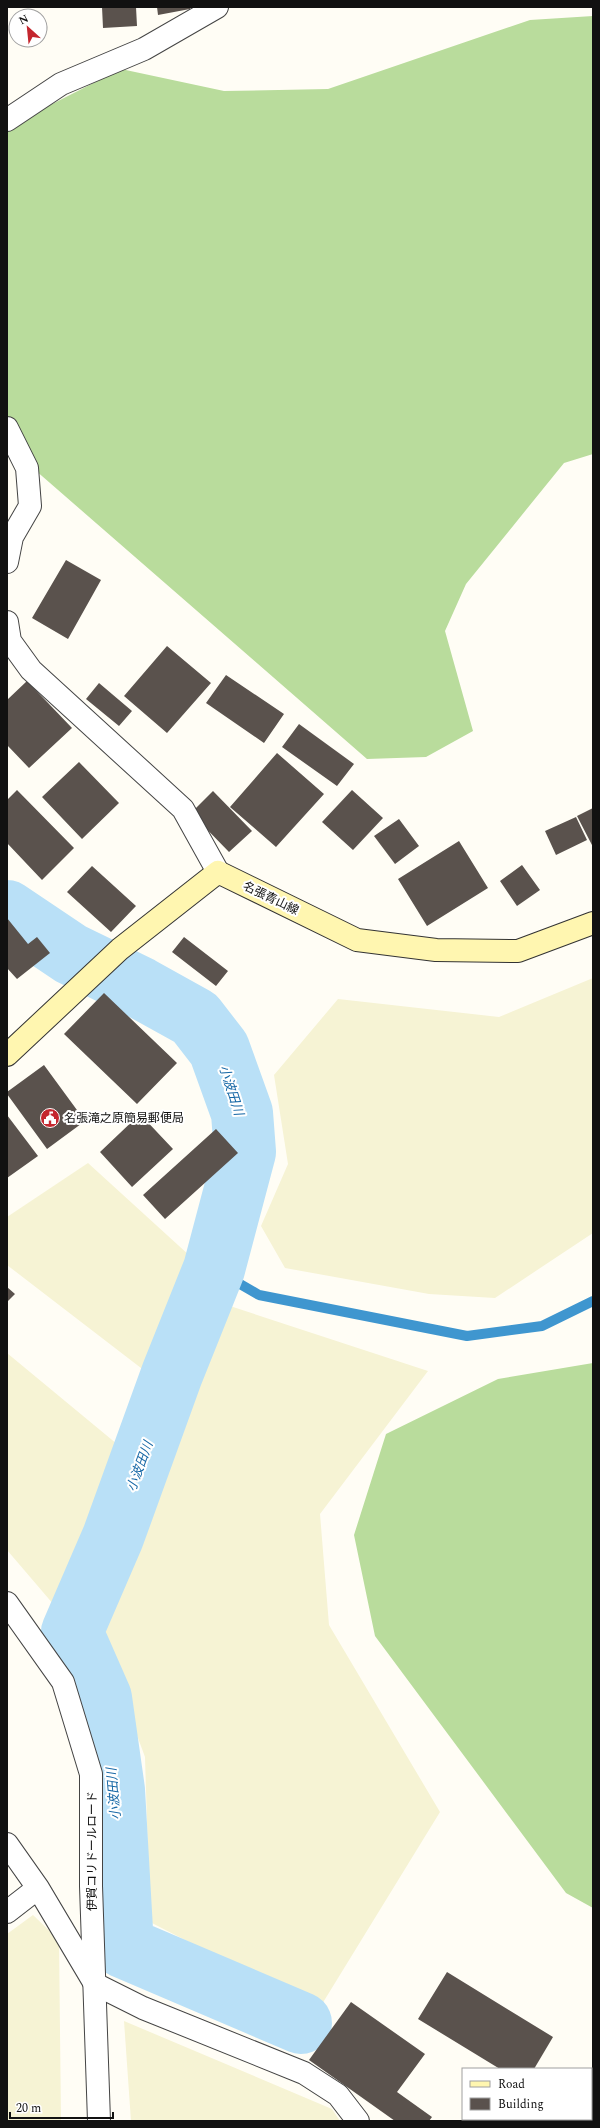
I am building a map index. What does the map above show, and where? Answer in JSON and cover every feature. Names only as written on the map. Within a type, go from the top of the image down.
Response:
[{"type":"main road","name":"名張青山線","points":[[218,872],[357,940],[436,950],[518,951],[593,923]]},
{"type":"main road","points":[[7,1055],[120,949],[218,872]]},
{"type":"street","points":[[7,120],[62,84],[144,49],[217,7]]},
{"type":"street","points":[[7,428],[27,468],[30,506],[12,537],[7,562]]},
{"type":"street","points":[[7,622],[10,640],[31,670],[183,809],[218,872]]},
{"type":"street","name":"伊賀コリドールロード","points":[[7,1603],[64,1682],[92,1774],[91,1886],[99,2121]]},
{"type":"street","points":[[7,1844],[38,1888],[95,1984],[143,2008],[304,2073],[338,2095],[358,2121]]},
{"type":"street","points":[[7,1912],[38,1888]]},
{"type":"shaded area","points":[[593,978],[593,1233],[495,1298],[429,1294],[285,1268],[261,1226],[288,1164],[274,1075],[338,999],[499,1017]]},
{"type":"shaded area","points":[[88,1163],[201,1266],[154,1378],[7,1265],[7,1217]]},
{"type":"shaded area","points":[[230,1306],[428,1371],[320,1514],[329,1625],[440,1812],[319,2009],[150,1922],[145,1757],[96,1624]]},
{"type":"shaded area","points":[[7,1353],[123,1449],[60,1612],[7,1550]]},
{"type":"shaded area","points":[[33,1915],[59,1940],[61,2121],[7,2121],[7,1934]]},
{"type":"shaded area","points":[[124,2021],[332,2109],[340,2121],[131,2121]]},
{"type":"green space","points":[[593,16],[593,454],[564,463],[466,584],[445,631],[473,731],[426,757],[367,759],[19,456],[7,418],[7,127],[121,69],[224,91],[328,89],[530,20]]},
{"type":"green space","points":[[593,1363],[593,1908],[566,1893],[375,1636],[354,1535],[386,1434],[498,1379]]},
{"type":"building","points":[[102,7],[136,7],[137,26],[103,28]]},
{"type":"building","points":[[157,7],[190,7],[190,9],[158,15]]},
{"type":"building","points":[[66,560],[101,580],[68,639],[32,618]]},
{"type":"building","points":[[167,646],[211,683],[167,733],[124,696]]},
{"type":"building","points":[[226,675],[284,714],[264,743],[206,703]]},
{"type":"building","points":[[27,681],[72,728],[29,768],[7,745],[7,700]]},
{"type":"building","points":[[99,683],[132,711],[119,726],[86,699]]},
{"type":"building","points":[[299,724],[354,764],[337,786],[282,747]]},
{"type":"building","points":[[277,753],[324,794],[276,847],[230,807]]},
{"type":"building","points":[[79,762],[119,803],[82,839],[42,797]]},
{"type":"building","points":[[17,790],[74,848],[42,880],[7,843],[7,800]]},
{"type":"building","points":[[352,790],[383,818],[353,850],[322,822]]},
{"type":"building","points":[[213,791],[252,831],[229,852],[191,813]]},
{"type":"building","points":[[593,808],[593,847],[577,816]]},
{"type":"building","points":[[576,817],[587,840],[556,855],[545,831]]},
{"type":"building","points":[[399,819],[419,846],[395,864],[374,836]]},
{"type":"building","points":[[459,841],[488,888],[427,926],[398,879]]},
{"type":"building","points":[[522,865],[540,890],[517,906],[500,881]]},
{"type":"building","points":[[92,866],[136,906],[111,932],[67,892]]},
{"type":"building","points":[[7,918],[28,944],[37,937],[50,953],[17,979],[7,968]]},
{"type":"building","points":[[184,937],[228,971],[216,986],[172,952]]},
{"type":"building","points":[[104,993],[177,1063],[137,1104],[64,1034]]},
{"type":"building","points":[[44,1065],[85,1121],[47,1149],[7,1094],[7,1092]]},
{"type":"building","points":[[140,1114],[173,1149],[132,1187],[100,1152]]},
{"type":"building","points":[[7,1115],[38,1156],[7,1178]]},
{"type":"building","points":[[216,1129],[238,1153],[165,1219],[143,1195]]},
{"type":"building","points":[[7,1287],[15,1294],[7,1302]]},
{"type":"building","points":[[447,1972],[553,2037],[535,2068],[498,2068],[418,2019]]},
{"type":"building","points":[[351,2002],[425,2054],[397,2092],[432,2117],[429,2121],[395,2121],[309,2060]]},
{"type":"waterway","name":"小波田川","points":[[7,911],[71,954],[141,988],[195,1018],[219,1049],[242,1113],[245,1152],[214,1269],[172,1374],[113,1537],[72,1632],[101,1698],[114,1790],[123,1947],[301,2023]]},
{"type":"waterway","points":[[214,1269],[259,1295],[467,1336],[542,1326],[593,1301]]},
{"type":"place","name":"名張滝之原簡易郵便局","points":[[50,1118]]}]
